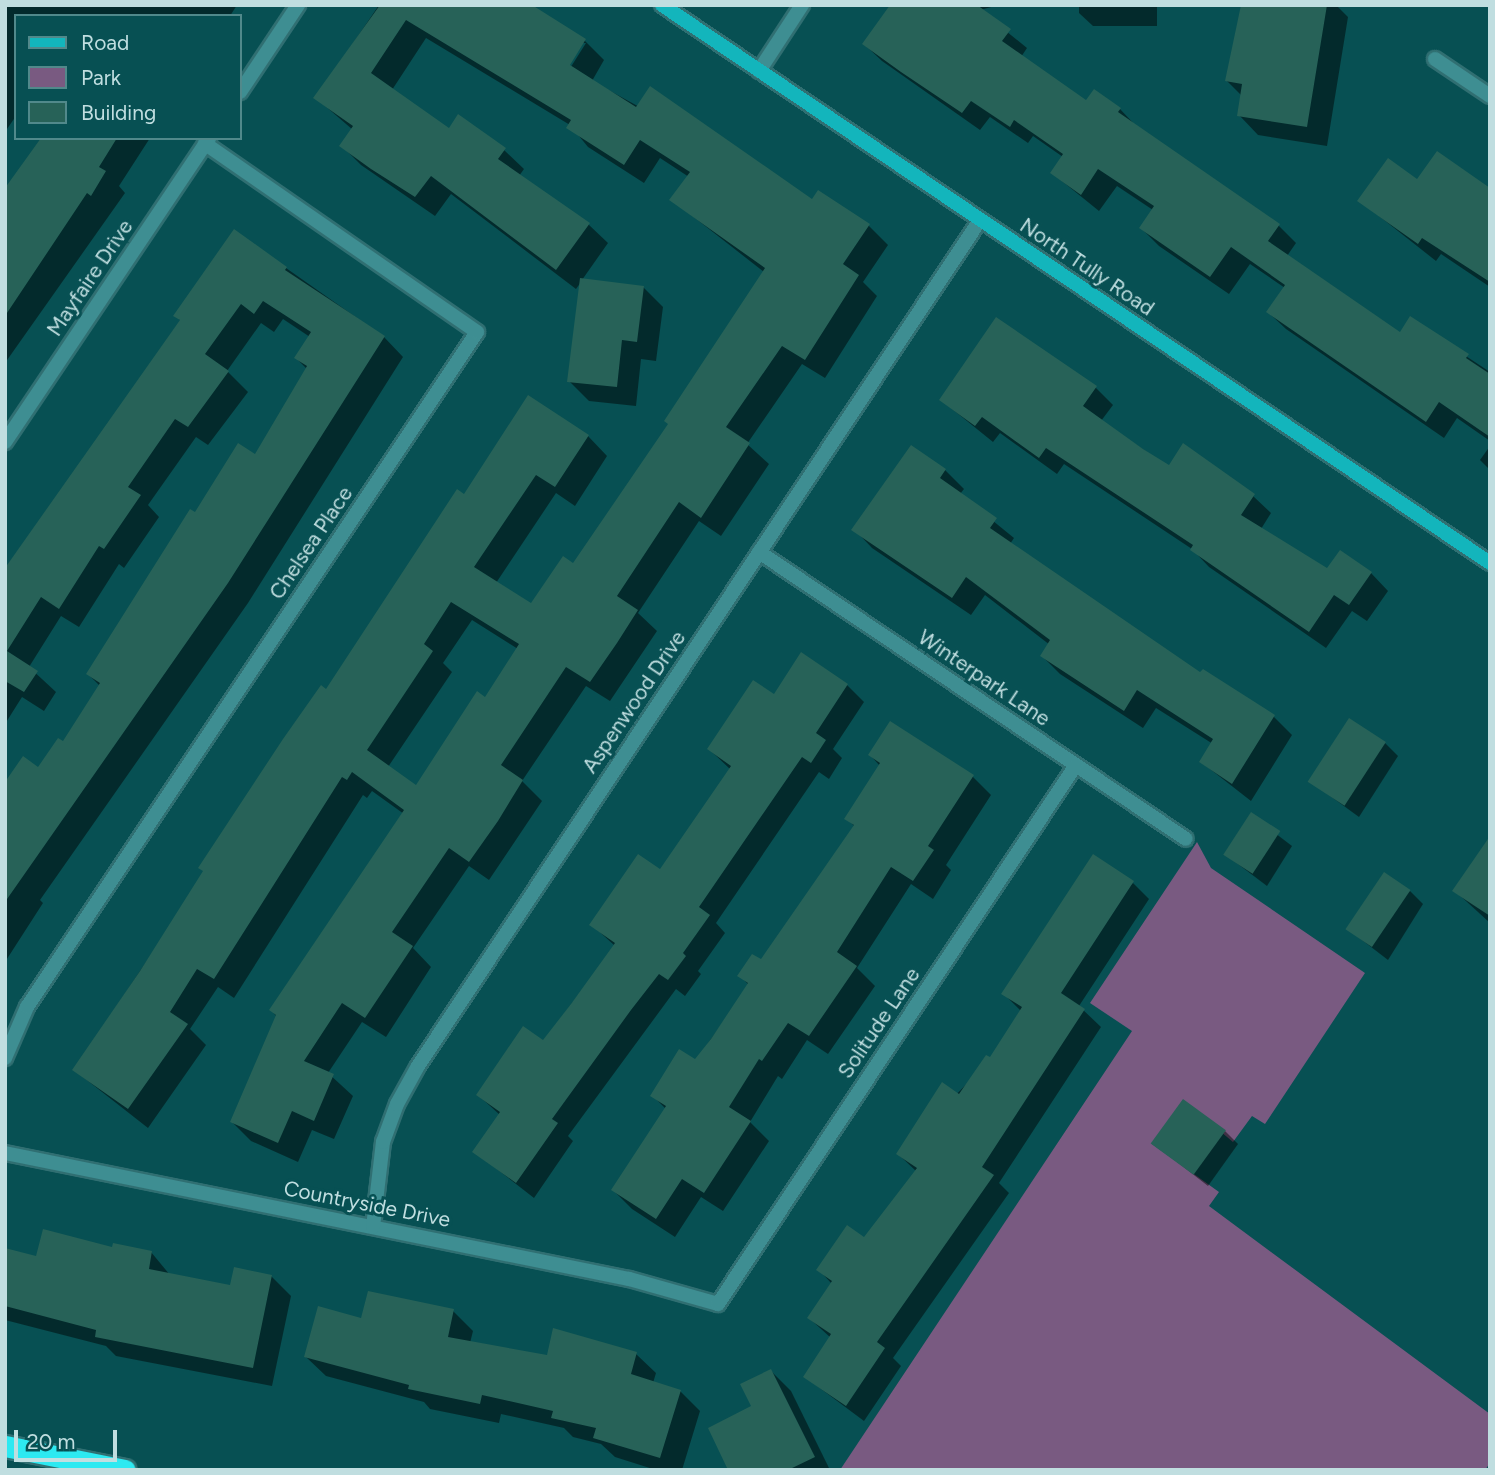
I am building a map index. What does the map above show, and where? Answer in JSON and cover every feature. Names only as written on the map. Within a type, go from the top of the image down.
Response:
[{"type":"highway","points":[[5,1446],[125,1470]]},
{"type":"street","points":[[242,89],[298,5]]},
{"type":"street","name":"North Tully Road","points":[[662,5],[1490,563]]},
{"type":"street","points":[[759,71],[802,5]]},
{"type":"street","points":[[1435,59],[1490,96]]},
{"type":"street","name":"Mayfaire Drive","points":[[5,442],[207,141]]},
{"type":"street","name":"Chelsea Place","points":[[5,1058],[27,1007],[477,331],[207,141]]},
{"type":"street","name":"Aspenwood Drive","points":[[373,1227],[383,1142],[397,1104],[418,1066],[980,220]]},
{"type":"street","name":"Winterpark Lane","points":[[759,552],[1186,839]]},
{"type":"street","name":"Solitude Lane","points":[[718,1304],[1076,765]]},
{"type":"street","name":"Countryside Drive","points":[[5,1153],[629,1279],[718,1304]]},
{"type":"green space","points":[[1197,842],[1211,868],[1365,973],[1265,1124],[1252,1116],[1233,1142],[1183,1100],[1152,1144],[1219,1192],[1209,1206],[1490,1414],[1490,1463],[1485,1470],[840,1470],[1132,1031],[1090,1003]]},
{"type":"building","points":[[380,5],[532,5],[586,39],[570,65],[636,107],[650,86],[812,199],[818,190],[870,224],[843,264],[859,275],[805,360],[782,346],[726,427],[750,443],[701,518],[679,502],[617,596],[638,610],[617,643],[590,682],[566,667],[501,765],[523,780],[498,821],[469,862],[449,848],[392,932],[413,946],[365,1018],[342,1003],[304,1061],[334,1074],[314,1121],[292,1111],[278,1143],[230,1122],[276,1015],[269,1010],[404,810],[352,772],[347,780],[342,777],[214,979],[197,969],[170,1012],[188,1024],[128,1109],[72,1070],[140,971],[203,871],[198,868],[283,739],[321,685],[326,689],[457,489],[464,494],[528,395],[589,435],[555,487],[536,475],[474,567],[531,603],[563,556],[573,563],[668,424],[664,421],[765,268],[669,200],[690,172],[640,140],[624,165],[566,128],[571,120],[406,20],[371,73],[449,128],[458,114],[506,148],[498,159],[590,223],[556,270],[431,176],[415,197],[371,169],[339,146],[353,126],[313,98]],"holes":[[[451,602],[519,644],[485,697],[477,691],[416,785],[367,750],[433,651],[424,644]]]},
{"type":"building","points":[[890,5],[977,5],[1011,29],[1002,41],[1086,100],[1094,89],[1121,108],[1118,112],[1280,224],[1268,241],[1400,332],[1410,316],[1469,354],[1466,358],[1490,374],[1490,437],[1439,402],[1426,422],[1266,312],[1285,285],[1231,247],[1210,277],[1139,228],[1154,206],[1098,169],[1081,195],[1050,173],[1063,154],[1014,120],[1010,127],[971,101],[962,113],[862,44]]},
{"type":"building","points":[[1241,5],[1327,5],[1307,127],[1237,116],[1242,84],[1225,81]]},
{"type":"building","points":[[40,140],[116,140],[99,167],[106,171],[91,196],[87,193],[5,316],[5,188]]},
{"type":"building","points":[[1437,151],[1490,188],[1490,282],[1422,238],[1418,244],[1357,201],[1388,158],[1417,179]]},
{"type":"building","points":[[234,229],[287,267],[285,270],[385,336],[228,583],[5,902],[5,782],[23,756],[38,767],[58,738],[63,741],[100,683],[86,674],[190,509],[195,512],[238,443],[255,454],[307,366],[294,358],[311,332],[263,301],[254,314],[241,304],[205,354],[229,371],[188,427],[175,419],[128,487],[141,495],[104,549],[99,546],[59,609],[41,597],[7,651],[38,671],[24,692],[5,681],[5,568],[180,320],[173,316]]},
{"type":"building","points":[[580,278],[644,286],[637,342],[622,340],[617,387],[567,382]]},
{"type":"building","points":[[996,317],[1097,386],[1083,406],[1143,449],[1169,465],[1183,443],[1255,494],[1241,515],[1327,568],[1340,550],[1372,572],[1349,605],[1334,595],[1309,632],[1190,550],[1193,545],[1046,448],[1039,458],[982,417],[975,426],[939,400]]},
{"type":"building","points":[[911,445],[946,469],[940,478],[997,518],[990,528],[1200,672],[1203,669],[1275,715],[1232,784],[1199,762],[1213,739],[1137,690],[1124,711],[1040,656],[1050,640],[966,577],[952,598],[851,530]]},
{"type":"building","points":[[801,652],[848,684],[816,733],[826,740],[811,763],[802,757],[699,907],[710,915],[683,953],[686,956],[668,980],[659,974],[631,1010],[552,1119],[558,1123],[516,1183],[472,1152],[500,1112],[476,1095],[523,1026],[543,1040],[571,1004],[615,943],[589,925],[638,854],[660,869],[731,766],[707,749],[753,680],[774,694]]},
{"type":"building","points":[[1349,718],[1386,742],[1345,806],[1308,782]]},
{"type":"building","points":[[890,721],[974,775],[928,846],[934,850],[913,881],[891,867],[837,952],[857,966],[809,1036],[788,1023],[762,1061],[759,1059],[729,1107],[751,1121],[704,1193],[682,1179],[656,1219],[611,1190],[666,1106],[650,1096],[679,1049],[695,1059],[711,1039],[748,983],[737,976],[752,954],[761,959],[854,825],[844,819],[880,763],[868,755]]},
{"type":"building","points":[[1251,812],[1280,831],[1253,874],[1223,855]]},
{"type":"building","points":[[1490,836],[1490,916],[1452,891]]},
{"type":"building","points":[[1093,854],[1134,881],[1061,993],[1085,1009],[982,1167],[994,1175],[877,1342],[885,1348],[846,1406],[803,1377],[831,1334],[807,1318],[832,1281],[816,1270],[847,1225],[864,1237],[917,1168],[896,1154],[942,1082],[959,1094],[986,1055],[990,1057],[1022,1007],[1001,994]]},
{"type":"building","points":[[1384,872],[1411,890],[1372,947],[1345,929]]},
{"type":"building","points":[[1183,1099],[1226,1130],[1194,1175],[1151,1143]]},
{"type":"building","points":[[43,1229],[112,1247],[113,1243],[152,1251],[149,1269],[230,1285],[234,1267],[272,1275],[253,1368],[95,1337],[96,1330],[5,1306],[5,1248],[36,1256]]},
{"type":"building","points":[[368,1291],[454,1309],[448,1337],[547,1355],[553,1328],[637,1352],[631,1374],[681,1390],[660,1458],[593,1438],[596,1428],[551,1418],[553,1411],[482,1395],[480,1404],[408,1389],[409,1385],[304,1357],[318,1306],[361,1318]]},
{"type":"building","points":[[771,1369],[815,1457],[788,1470],[728,1470],[708,1428],[751,1406],[740,1384]]}]
